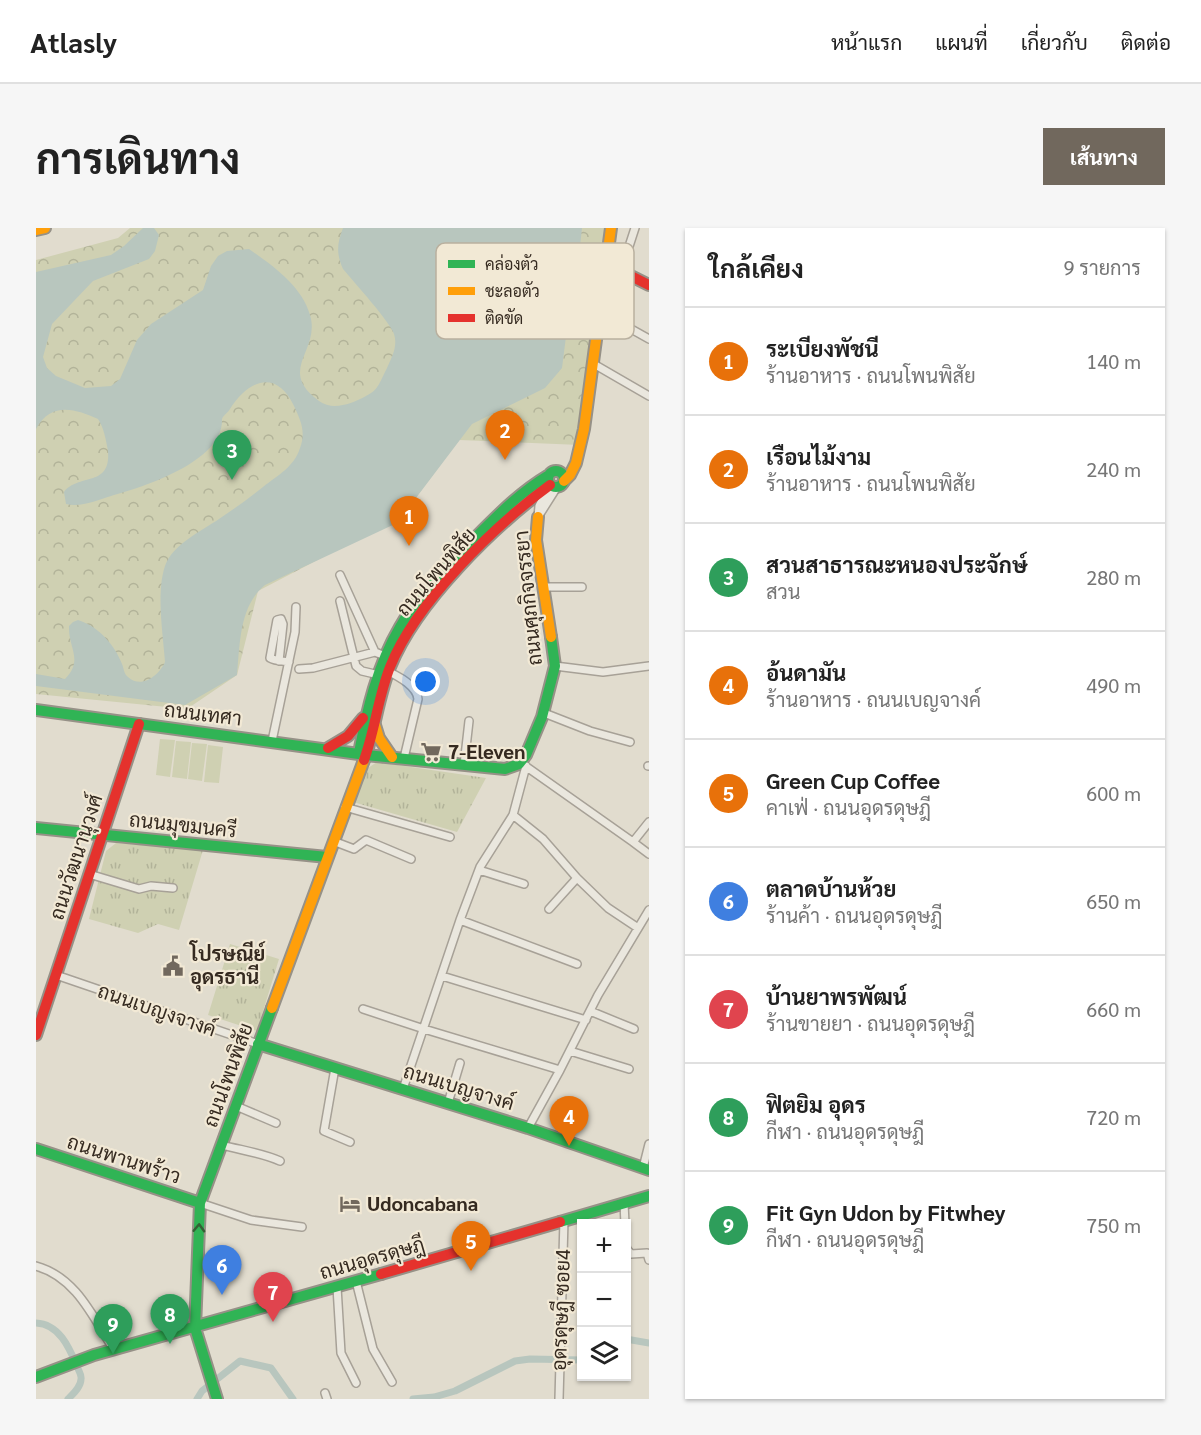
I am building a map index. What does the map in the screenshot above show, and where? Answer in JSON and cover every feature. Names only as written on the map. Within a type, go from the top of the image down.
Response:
[{"type":"street","points":[[36,230],[45,228]]},
{"type":"street","name":"ถนนโพนพิสัย","points":[[608,243],[611,228]]},
{"type":"street","points":[[630,243],[635,228]]},
{"type":"street","points":[[634,278],[649,285]]},
{"type":"street","points":[[634,331],[649,339]]},
{"type":"street","name":"ถนนโพนพิสัย","points":[[384,674],[380,654],[410,612],[436,582],[508,505],[526,489],[555,480],[573,470],[584,429],[595,339]]},
{"type":"street","points":[[592,363],[649,396]]},
{"type":"street","name":"ถนนโพนพิสัย","points":[[216,1396],[195,1328],[200,1203],[358,771],[371,714],[384,674],[423,610],[471,555],[513,513],[537,506],[555,480]]},
{"type":"street","name":"ถนนศุภกิจจรรยา","points":[[523,764],[544,713],[554,679],[555,666],[536,540],[537,506],[555,480]]},
{"type":"street","points":[[299,669],[380,654],[340,575]]},
{"type":"street","points":[[544,587],[582,587]]},
{"type":"street","points":[[340,601],[354,658],[359,669],[384,674],[415,689],[417,693],[418,699],[398,758]]},
{"type":"street","points":[[272,741],[295,632],[296,607]]},
{"type":"street","points":[[279,661],[283,624],[281,619],[277,620],[270,658],[279,661],[289,662]]},
{"type":"street","points":[[555,666],[603,672],[649,666]]},
{"type":"street","name":"ถนนเทศา","points":[[36,710],[362,754]]},
{"type":"street","points":[[544,713],[630,742]]},
{"type":"street","points":[[371,714],[375,731],[398,758]]},
{"type":"street","points":[[328,748],[346,738],[371,714]]},
{"type":"street","points":[[464,765],[469,721]]},
{"type":"street","name":"ถนนวัฒนานุวงศ์","points":[[36,1035],[139,724]]},
{"type":"street","points":[[362,754],[507,769],[523,764]]},
{"type":"street","points":[[403,1089],[479,870],[513,815],[523,764]]},
{"type":"street","points":[[523,764],[649,854]]},
{"type":"street","points":[[345,807],[450,837]]},
{"type":"street","points":[[513,815],[543,839],[577,878],[608,908],[638,928]]},
{"type":"street","points":[[633,842],[649,822]]},
{"type":"street","name":"ถนนมุขมนครี","points":[[36,828],[327,857]]},
{"type":"street","points":[[333,841],[354,849],[366,840],[411,859]]},
{"type":"street","points":[[479,870],[524,884]]},
{"type":"street","points":[[89,874],[139,889],[151,886],[172,888]]},
{"type":"street","points":[[549,909],[577,878]]},
{"type":"street","points":[[528,1128],[590,1011],[649,910]]},
{"type":"street","points":[[460,920],[577,964]]},
{"type":"street","name":"ถนนเบญงจางค์","points":[[56,975],[258,1044]]},
{"type":"street","points":[[442,976],[586,1020]]},
{"type":"street","points":[[363,1009],[560,1070]]},
{"type":"street","points":[[590,1011],[634,1029]]},
{"type":"street","name":"ถนนเบญจางค์","points":[[258,1044],[528,1128],[647,1170]]},
{"type":"street","points":[[570,1051],[629,1069]]},
{"type":"street","points":[[448,1103],[459,1063]]},
{"type":"street","points":[[335,1068],[324,1131],[350,1142]]},
{"type":"street","points":[[236,1106],[276,1123]]},
{"type":"street","points":[[647,1170],[649,1144]]},
{"type":"street","points":[[222,1145],[258,1155],[267,1155],[280,1161]]},
{"type":"street","name":"ถนนพานพร้าว","points":[[36,1149],[200,1203]]},
{"type":"street","name":"ถนนอุดรดุษฎี","points":[[36,1377],[94,1355],[195,1328],[649,1196]]},
{"type":"street","points":[[200,1203],[251,1220],[302,1227]]},
{"type":"street","points":[[624,1203],[625,1219]]},
{"type":"street","name":"อุดรดุษฎี ซอย4","points":[[559,1399],[564,1220]]},
{"type":"street","points":[[631,1253],[647,1253],[649,1260]]},
{"type":"street","points":[[36,1266],[48,1269],[67,1281],[114,1350]]},
{"type":"street","points":[[356,1281],[373,1349],[392,1382]]},
{"type":"street","points":[[337,1287],[341,1353],[356,1383]]},
{"type":"green space","points":[[130,228],[607,228],[605,243],[436,243],[436,339],[593,339],[580,445],[459,440],[402,516],[258,591],[237,675],[187,709],[36,694],[36,260],[118,238]]},
{"type":"green space","points":[[160,739],[175,740],[170,777],[156,775]]},
{"type":"green space","points":[[176,741],[191,742],[187,779],[172,777]]},
{"type":"green space","points":[[192,743],[207,744],[202,781],[188,779]]},
{"type":"green space","points":[[208,745],[223,747],[219,783],[204,782]]},
{"type":"green space","points":[[377,762],[486,778],[457,832],[353,802],[365,770]]},
{"type":"green space","points":[[116,843],[203,850],[179,930],[158,924],[138,933],[89,919],[106,851]]},
{"type":"green space","points":[[230,944],[279,959],[257,1031],[208,1015]]},
{"type":"shaded area","points":[[143,228],[154,228],[159,235],[155,251],[149,259],[93,281],[52,324],[43,357],[47,368],[56,376],[85,388],[111,386],[120,379],[137,340],[151,324],[203,290],[211,266],[218,256],[227,251],[249,249],[285,277],[306,304],[312,328],[302,360],[301,380],[307,390],[319,401],[336,406],[354,402],[374,391],[391,360],[395,343],[394,334],[386,321],[343,269],[338,248],[343,228],[582,228],[580,243],[436,243],[436,339],[566,339],[562,368],[545,388],[472,424],[397,523],[265,585],[250,604],[242,627],[237,675],[185,705],[36,686],[36,674],[65,679],[71,672],[74,666],[74,654],[69,626],[78,620],[93,627],[106,638],[125,673],[133,681],[145,681],[155,675],[165,662],[161,588],[162,577],[169,558],[188,539],[285,470],[297,455],[303,432],[301,422],[287,394],[280,387],[263,382],[254,385],[238,399],[223,417],[219,434],[210,447],[180,470],[143,486],[95,501],[77,505],[66,504],[64,492],[70,486],[99,475],[108,463],[108,451],[98,419],[81,412],[56,411],[42,420],[36,429],[36,272],[111,255]]},
{"type":"waterway","points":[[36,1323],[44,1324],[57,1332],[80,1372],[80,1385],[68,1399]]},
{"type":"waterway","points":[[631,1340],[649,1343]]},
{"type":"waterway","points":[[413,1399],[434,1397],[455,1391],[515,1361],[577,1360]]},
{"type":"waterway","points":[[197,1399],[202,1391],[240,1361],[271,1368],[293,1399]]},
{"type":"traffic: fast","points":[[553,471],[559,471],[564,479],[562,485],[553,487],[548,482],[548,476],[553,471]]},
{"type":"traffic: fast","points":[[359,753],[369,705],[379,673],[407,615],[453,560],[491,522],[518,497],[549,475]]},
{"type":"traffic: fast","points":[[36,710],[366,755],[505,769],[519,764],[526,755],[542,717],[555,666],[551,637]]},
{"type":"traffic: fast","points":[[36,828],[327,857]]},
{"type":"traffic: fast","points":[[217,1399],[195,1328],[200,1203],[272,1008]]},
{"type":"traffic: fast","points":[[258,1044],[528,1128],[649,1170]]},
{"type":"traffic: fast","points":[[36,1149],[200,1203]]},
{"type":"traffic: fast","points":[[560,1222],[649,1196]]},
{"type":"traffic: fast","points":[[36,1377],[94,1355],[381,1274]]},
{"type":"traffic: slow","points":[[36,230],[45,228]]},
{"type":"traffic: slow","points":[[609,243],[611,228]]},
{"type":"traffic: slow","points":[[564,481],[576,463],[584,429],[596,339]]},
{"type":"traffic: slow","points":[[538,517],[536,540],[551,637]]},
{"type":"traffic: slow","points":[[375,725],[379,738],[392,757]]},
{"type":"traffic: slow","points":[[272,1008],[364,760]]},
{"type":"traffic: jam","points":[[634,278],[649,285]]},
{"type":"traffic: jam","points":[[364,760],[390,667],[418,617],[437,592],[482,543],[550,485]]},
{"type":"traffic: jam","points":[[328,748],[348,736],[363,718]]},
{"type":"traffic: jam","points":[[36,1035],[139,724]]},
{"type":"traffic: jam","points":[[381,1274],[560,1222]]},
{"type":"place","name":"เรือนไม้งาม","points":[[505,460]]},
{"type":"place","name":"สวนสาธารณะหนองประจักษ์","points":[[232,480]]},
{"type":"place","name":"ระเบียงพัชนี","points":[[409,546]]},
{"type":"place","name":"7-Eleven","points":[[431,752]]},
{"type":"place","name":"โปรษณีย์ อุดรธานี","points":[[173,966]]},
{"type":"place","name":"อ้นดามัน","points":[[569,1146]]},
{"type":"place","name":"Udoncabana","points":[[350,1204]]},
{"type":"place","name":"Green Cup Coffee","points":[[471,1271]]},
{"type":"place","name":"ตลาดบ้านห้วย","points":[[222,1295]]},
{"type":"place","name":"บ้านยาพรพัฒน์","points":[[273,1322]]},
{"type":"place","name":"ฟิตยิม อุดร","points":[[170,1344]]},
{"type":"place","name":"Fit Gyn Udon by Fitwhey","points":[[113,1354]]}]
